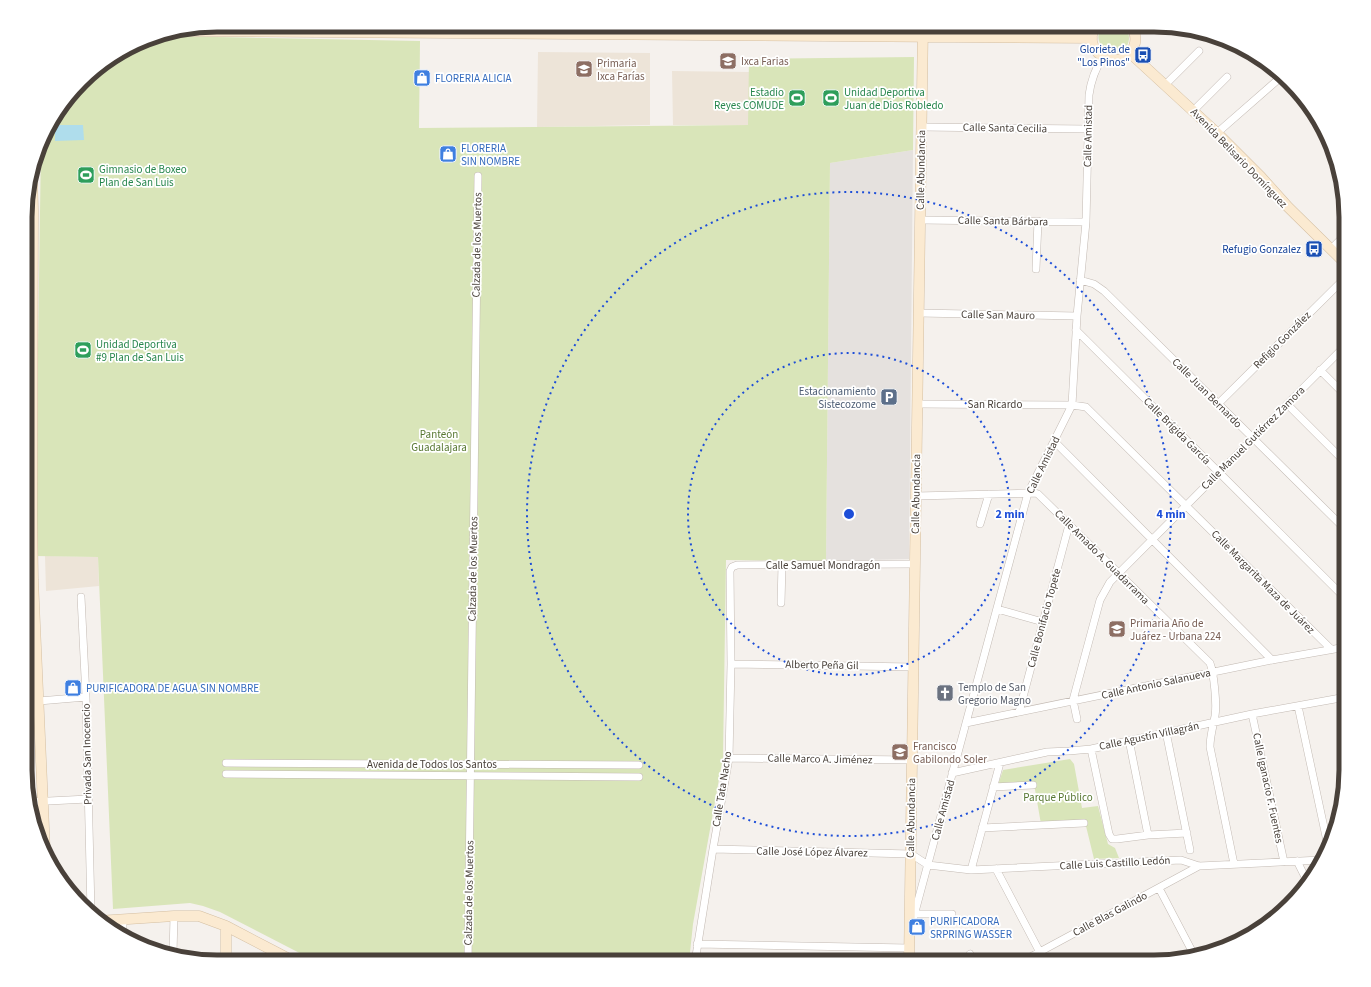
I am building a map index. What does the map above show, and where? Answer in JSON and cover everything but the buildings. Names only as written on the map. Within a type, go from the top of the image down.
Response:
[{"type":"street","points":[[771,32],[833,36],[1092,38]]},
{"type":"street","name":"Calle Abundancia","points":[[909,955],[912,914],[912,760],[923,32]]},
{"type":"street","points":[[1093,32],[1093,45],[1097,52],[1109,60],[1123,58],[1130,53],[1135,44],[1135,32]]},
{"type":"street","points":[[1165,85],[1199,51]]},
{"type":"street","name":"Avenida Belisario Domínguez","points":[[1130,53],[1261,177],[1288,207],[1339,257]]},
{"type":"street","name":"Calle Amistad","points":[[912,914],[928,865],[1028,493],[1072,405],[1077,316],[1086,222],[1089,95],[1091,79],[1103,57]]},
{"type":"street","points":[[1193,111],[1227,77]]},
{"type":"street","points":[[1218,135],[1229,121],[1232,121],[1278,80]]},
{"type":"street","name":"Calle Santa Cecilia","points":[[922,127],[1088,129]]},
{"type":"street","name":"Calzada de los Muertos","points":[[468,955],[478,176]]},
{"type":"street","name":"Calle Santa Bárbara","points":[[921,220],[1086,222]]},
{"type":"street","points":[[1036,269],[1038,221]]},
{"type":"street","points":[[1331,250],[1339,241]]},
{"type":"street","name":"Calle Juan Bernardo","points":[[1080,280],[1094,284],[1104,290],[1339,523]]},
{"type":"street","name":"Refigio González","points":[[1218,404],[1339,284]]},
{"type":"street","name":"Calle San Mauro","points":[[919,313],[1077,316]]},
{"type":"street","name":"Calle Brígida García","points":[[1076,330],[1339,592]]},
{"type":"street","name":"Calle Manuel Gutiérrez Zamora","points":[[1077,719],[1073,700],[1100,600],[1110,582],[1339,352]]},
{"type":"street","points":[[1320,370],[1339,389]]},
{"type":"street","name":"San Ricardo","points":[[918,404],[1072,405]]},
{"type":"street","points":[[1287,404],[1339,456]]},
{"type":"street","name":"Calle Margarita Maza de Juárez","points":[[1072,405],[1083,406],[1089,409],[1331,649]]},
{"type":"street","points":[[1054,441],[1272,660]]},
{"type":"street","name":"Calle Amado A. Guadarrama","points":[[916,496],[1028,493],[1035,493],[1041,496],[1210,663],[1216,704],[1210,738],[1210,747],[1234,864]]},
{"type":"street","points":[[980,524],[989,494]]},
{"type":"street","name":"Calle Bonifacio Topete","points":[[1019,712],[1070,525]]},
{"type":"street","name":"Calle Samuel Mondragón","points":[[732,567],[737,565],[915,564]]},
{"type":"street","points":[[781,603],[782,565]]},
{"type":"street","name":"Calle Tata Nacho","points":[[696,955],[712,850],[729,758],[731,664],[730,571],[732,567]]},
{"type":"street","name":"Privada San Inocencio","points":[[81,596],[86,697],[90,904]]},
{"type":"street","points":[[32,610],[45,839]]},
{"type":"street","points":[[997,610],[1043,622]]},
{"type":"street","name":"Calle Antonio Salanueva","points":[[966,723],[1212,672],[1339,648]]},
{"type":"street","name":"Alberto Peña Gil","points":[[731,664],[914,667]]},
{"type":"street","points":[[32,702],[86,697]]},
{"type":"street","name":"Calle Agustín Villagrán","points":[[952,773],[1047,752],[1091,748],[1252,714],[1339,698]]},
{"type":"street","points":[[1298,706],[1326,838]]},
{"type":"street","name":"Calle Iganacio F. Fuentes","points":[[1252,714],[1284,862]]},
{"type":"street","points":[[1166,732],[1190,850]]},
{"type":"street","points":[[1129,740],[1148,836]]},
{"type":"street","points":[[1091,748],[1109,834],[1112,839],[1187,833]]},
{"type":"street","name":"Calle Marco A. Jiménez","points":[[729,758],[912,760]]},
{"type":"street","name":"Avenida de Todos los Santos","points":[[226,763],[639,765]]},
{"type":"street","points":[[971,870],[992,787],[1000,763]]},
{"type":"street","name":"Avenida de Todos los Santos","points":[[226,774],[639,777]]},
{"type":"street","points":[[992,787],[1034,785]]},
{"type":"street","points":[[35,802],[88,799]]},
{"type":"street","points":[[982,828],[1084,823]]},
{"type":"street","name":"Calle José López Álvarez","points":[[712,850],[911,854]]},
{"type":"street","name":"Calle Luis Castillo Ledón","points":[[911,854],[928,865],[971,870],[1181,860],[1199,866],[1316,860]]},
{"type":"street","points":[[1297,861],[1305,877]]},
{"type":"street","name":"Calle Blas Galindo","points":[[1033,955],[1199,866]]},
{"type":"street","points":[[996,869],[1042,955]]},
{"type":"street","points":[[1159,888],[1192,951]]},
{"type":"street","points":[[912,914],[952,914]]},
{"type":"street","points":[[173,950],[174,916]]},
{"type":"street","points":[[109,920],[199,916],[226,926],[274,955]]},
{"type":"street","points":[[123,919],[123,929]]},
{"type":"street","points":[[226,926],[226,955]]},
{"type":"street","points":[[697,944],[909,948]]},
{"type":"shaded area","points":[[538,52],[650,53],[650,125],[537,127]]},
{"type":"shaded area","points":[[672,71],[749,72],[749,125],[673,125]]},
{"type":"shaded area","points":[[913,150],[909,559],[826,561],[830,163]]},
{"type":"shaded area","points":[[45,556],[98,557],[99,586],[46,591]]},
{"type":"green space","points":[[1099,32],[1128,32],[1129,35],[1126,47],[1121,51],[1114,52],[1107,50],[1102,46],[1099,40]]},
{"type":"green space","name":"Panteón Guadalajara","points":[[179,36],[420,41],[419,128],[748,125],[749,59],[914,57],[913,150],[830,163],[826,561],[726,560],[723,757],[693,924],[690,955],[303,955],[220,912],[203,906],[190,903],[113,909],[98,557],[35,556],[41,161],[51,135],[70,104],[86,86],[104,70],[124,57],[146,46],[169,38]]},
{"type":"green space","name":"Parque Público","points":[[1070,759],[1074,764],[1082,808],[1098,806],[1108,844],[1115,848],[1119,858],[1094,859],[1085,822],[1041,824],[1034,784],[998,785],[1003,770]]},
{"type":"water","points":[[56,125],[83,125],[84,140],[55,141],[55,128]]},
{"type":"place","name":"Glorieta de \"Los Pinos\"","points":[[1143,55]]},
{"type":"place","name":"Ixca Farias","points":[[728,61]]},
{"type":"place","name":"Primaria Ixca Farías","points":[[584,69]]},
{"type":"place","name":"FLORERIA ALICIA","points":[[422,78]]},
{"type":"place","name":"Estadio Reyes COMUDE","points":[[797,98]]},
{"type":"place","name":"Unidad Deportiva Juan de Dios Robledo","points":[[831,98]]},
{"type":"place","name":"FLORERIA SIN NOMBRE","points":[[448,154]]},
{"type":"place","name":"Gimnasio de Boxeo Plan de San Luis","points":[[86,175]]},
{"type":"place","name":"Refugio Gonzalez","points":[[1314,249]]},
{"type":"place","name":"Unidad Deportiva #9 Plan de San Luis","points":[[83,350]]},
{"type":"place","name":"Estacionamiento Sistecozome","points":[[889,397]]},
{"type":"place","name":"Primaria Año de Juárez - Urbana 224","points":[[1117,629]]},
{"type":"place","name":"PURIFICADORA DE AGUA SIN NOMBRE","points":[[73,688]]},
{"type":"place","name":"Templo de San Gregorio Magno","points":[[945,693]]},
{"type":"place","name":"Francisco Gabilondo Soler","points":[[900,752]]},
{"type":"place","name":"PURIFICADORA SRPRING WASSER","points":[[917,927]]}]
